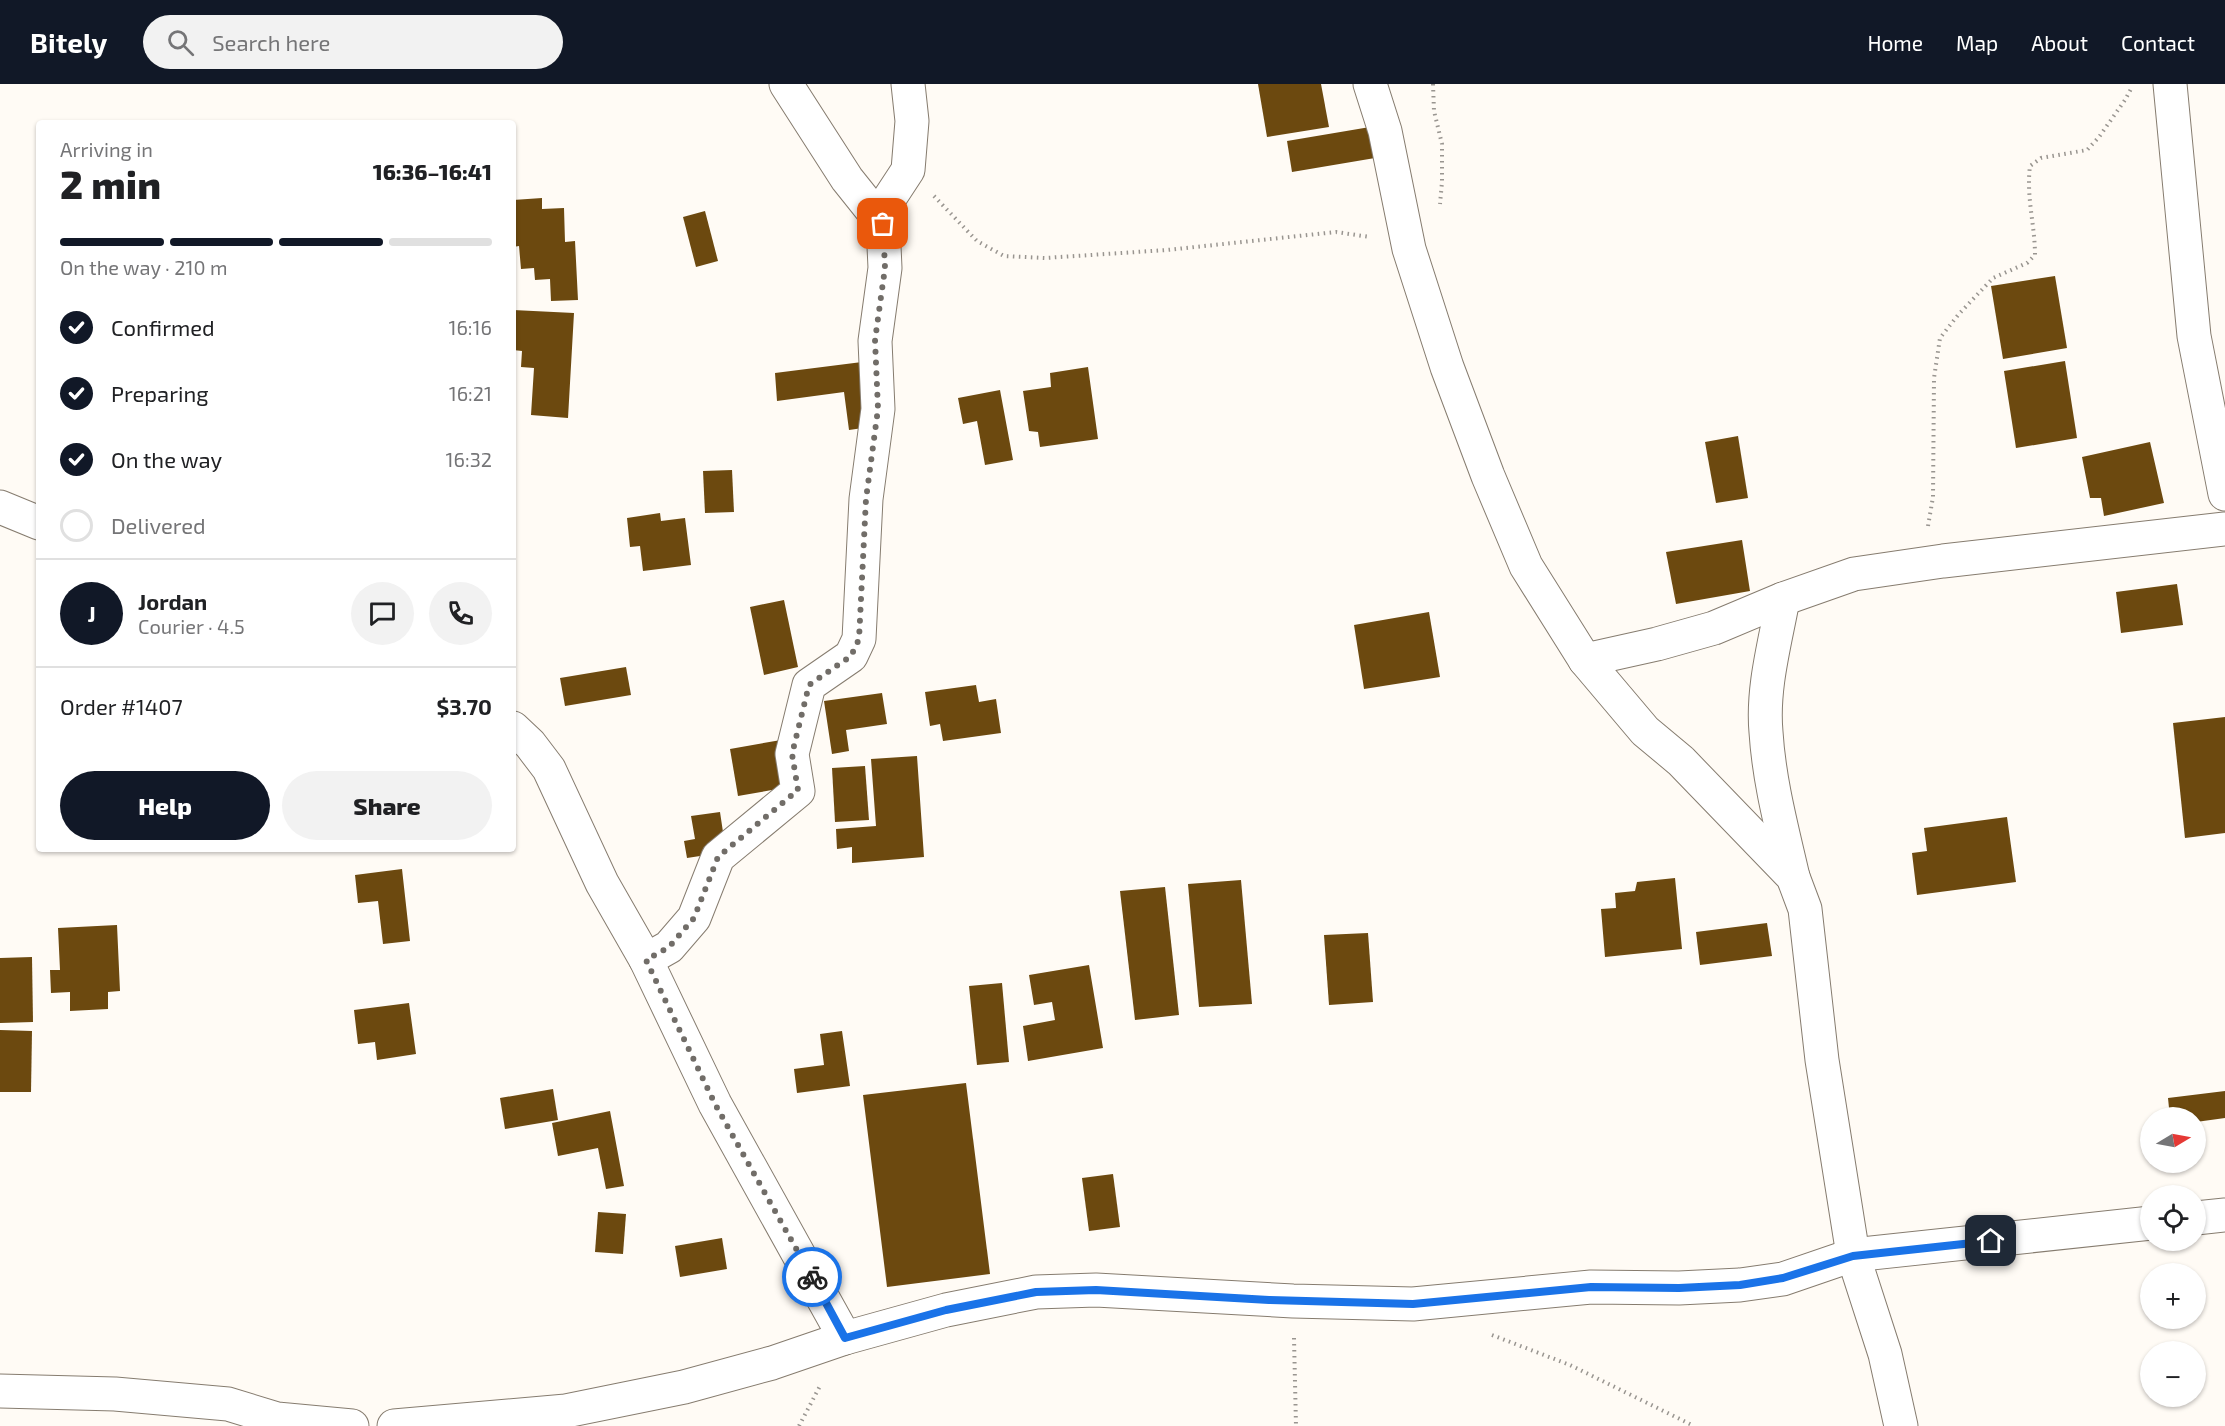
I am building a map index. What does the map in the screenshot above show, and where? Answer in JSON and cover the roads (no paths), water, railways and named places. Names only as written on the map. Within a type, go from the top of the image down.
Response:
[{"type":"street","points":[[786,84],[847,179],[883,224]]},
{"type":"street","points":[[646,960],[669,947],[694,918],[718,857],[798,790],[792,754],[809,685],[851,656],[859,639],[866,499],[878,409],[875,340],[885,268],[883,224],[889,199],[908,170],[912,121],[908,84]]},
{"type":"street","points":[[1370,84],[1385,131],[1409,249],[1447,367],[1492,486],[1526,566],[1585,660],[1645,731],[1681,761],[1793,877]]},
{"type":"street","points":[[2170,84],[2194,336],[2225,494]]},
{"type":"street","points":[[0,507],[36,522]]},
{"type":"street","points":[[1585,660],[1657,644],[1714,628],[1783,599],[1854,574],[2225,529]]},
{"type":"street","points":[[1783,599],[1767,687],[1765,731],[1772,786],[1793,877],[1805,909],[1822,1060],[1853,1256],[1885,1354],[1901,1426]]},
{"type":"street","points":[[516,731],[530,744],[549,769],[602,884],[646,960],[715,1104],[845,1338]]},
{"type":"street","points":[[2206,1217],[2225,1215]]},
{"type":"street","points":[[394,1426],[566,1411],[684,1387],[946,1310],[1036,1292],[1096,1290],[1293,1301],[1413,1304],[1591,1287],[1679,1288],[1740,1285],[1783,1278],[1853,1256],[2140,1224]]},
{"type":"street","points":[[0,1391],[115,1394],[228,1404],[278,1423],[352,1426]]}]
